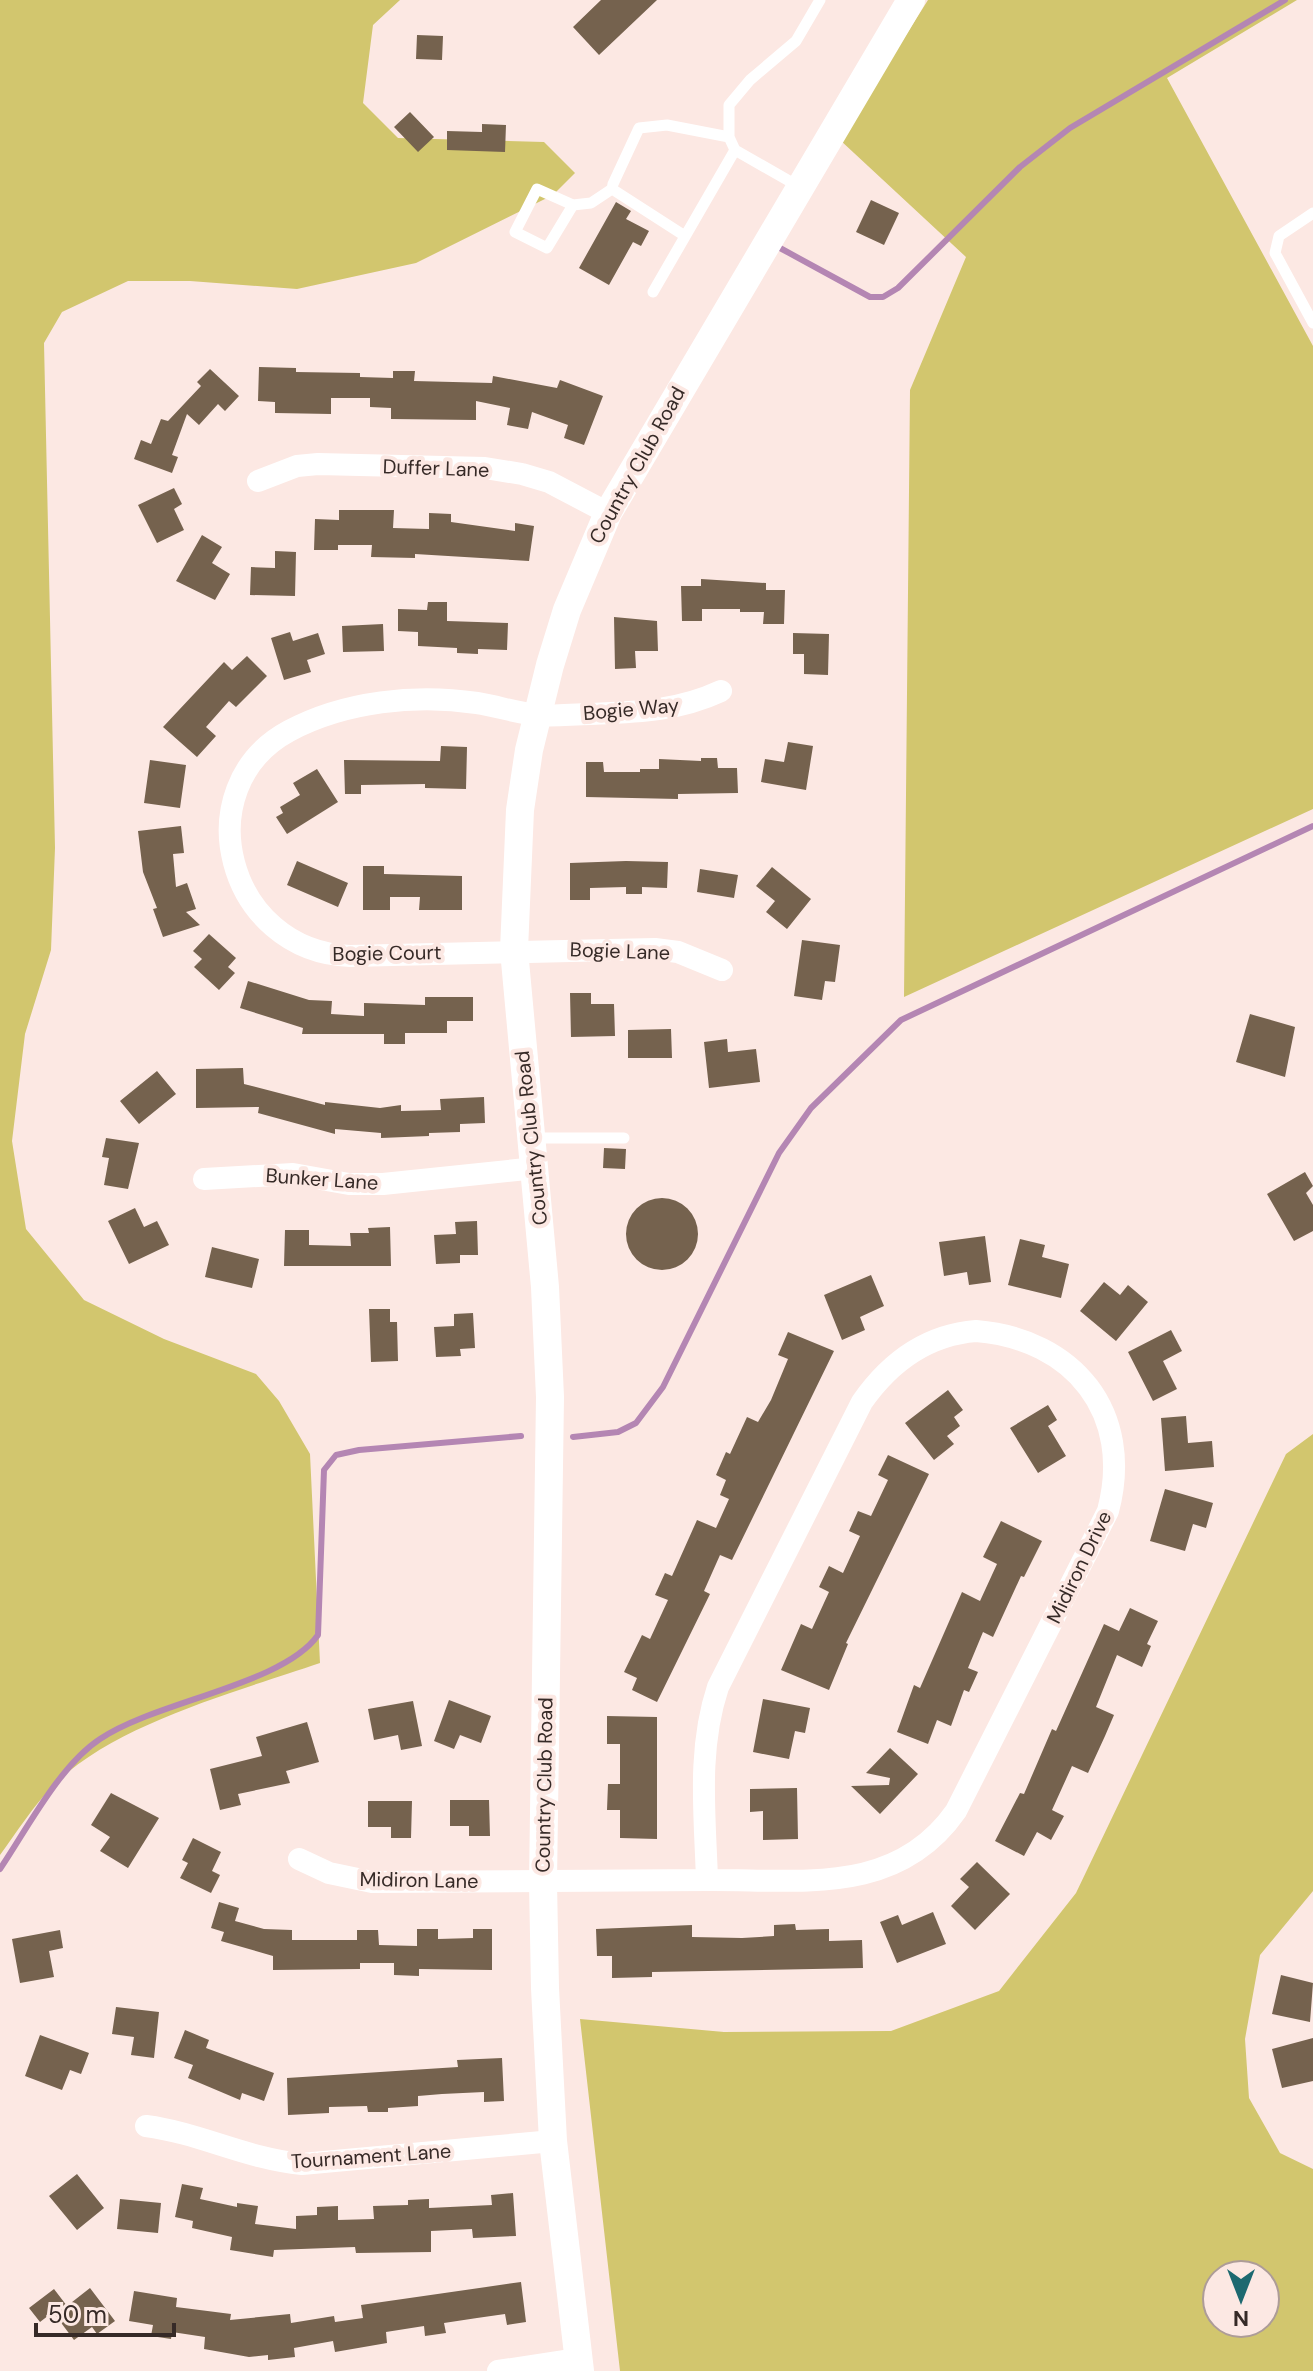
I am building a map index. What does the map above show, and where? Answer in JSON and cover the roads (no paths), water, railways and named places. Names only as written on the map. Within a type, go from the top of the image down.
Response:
[{"type":"street","name":"Country Club Road","points":[[579,2365],[553,2141],[543,1882],[550,1429],[545,1287],[514,950],[520,810],[538,715],[567,610],[608,513],[911,0]]},
{"type":"street","name":"Duffer Lane","points":[[258,481],[297,466],[318,464],[485,468],[549,482],[608,513]]},
{"type":"street","name":"Bogie Way","points":[[538,715],[654,712],[677,708],[721,691]]},
{"type":"street","name":"Bogie Court","points":[[514,950],[350,956],[307,949],[270,927],[251,905],[234,863],[230,829],[237,796],[262,752],[288,731],[328,715],[370,704],[426,698],[538,715]]},
{"type":"street","name":"Bogie Lane","points":[[514,950],[655,949],[678,952],[722,970]]},
{"type":"street","name":"Bunker Lane","points":[[204,1179],[293,1174],[349,1184],[383,1184],[536,1168]]},
{"type":"street","name":"Midiron Drive","points":[[543,1882],[707,1880],[842,1878],[887,1869],[926,1846],[956,1811],[1112,1498],[1115,1470],[1105,1416],[1084,1379],[1053,1353],[1003,1333],[963,1332],[938,1338],[904,1356],[885,1372],[862,1402],[718,1687],[708,1717],[704,1748],[707,1880]]},
{"type":"street","name":"Midiron Lane","points":[[299,1859],[329,1873],[372,1882],[543,1882]]},
{"type":"street","name":"Tournament Lane","points":[[146,2126],[207,2138],[272,2161],[302,2164],[553,2141]]},
{"type":"street","points":[[498,2371],[579,2365]]},
{"type":"lane","points":[[799,186],[735,150],[729,137],[729,105],[750,80],[796,41],[820,0]]},
{"type":"lane","points":[[573,205],[547,248],[515,232],[537,189],[573,205],[591,203],[612,189],[639,128],[667,125],[729,137]]},
{"type":"lane","points":[[653,292],[735,150]]},
{"type":"lane","points":[[612,189],[685,236]]},
{"type":"lane","points":[[1313,213],[1279,236],[1275,253],[1313,323]]},
{"type":"lane","points":[[532,1138],[624,1138]]},
{"type":"waterway","points":[[780,248],[870,297],[883,297],[898,288],[1020,167],[1070,128],[1285,0]]},
{"type":"waterway","points":[[573,1437],[618,1432],[636,1423],[663,1387],[779,1153],[811,1108],[901,1020],[1313,826]]},
{"type":"waterway","points":[[0,1869],[58,1781],[85,1750],[124,1726],[277,1667],[301,1652],[318,1635],[324,1470],[336,1455],[359,1450],[521,1436]]}]
